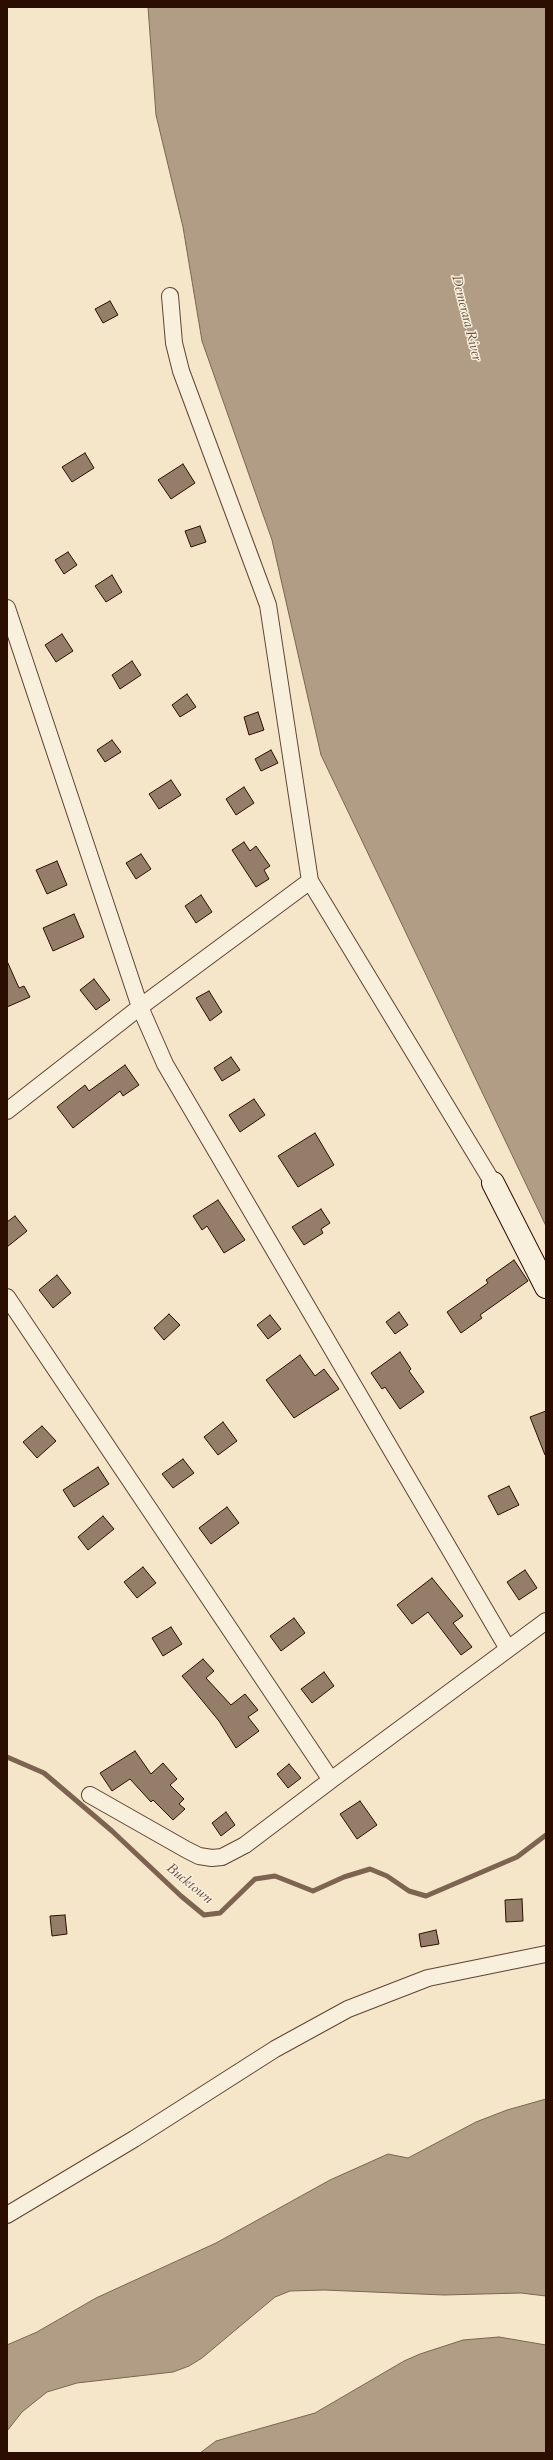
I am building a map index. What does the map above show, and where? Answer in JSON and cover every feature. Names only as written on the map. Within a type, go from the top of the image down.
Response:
[{"type":"street","points":[[170,296],[174,343],[182,371],[268,605],[310,880],[493,1183],[546,1287]]},
{"type":"street","points":[[7,608],[140,1007],[166,1064],[508,1649]]},
{"type":"street","points":[[7,1111],[140,1007],[310,880]]},
{"type":"street","points":[[7,1297],[331,1780]]},
{"type":"street","points":[[90,1795],[199,1856],[212,1858],[222,1857],[245,1845],[546,1621]]},
{"type":"street","points":[[7,2215],[134,2139],[275,2049],[348,2009],[428,1978],[546,1954]]},
{"type":"water","name":"Demerara River","points":[[148,7],[546,7],[546,1226],[321,755],[272,540],[202,341],[183,227],[156,115]]},
{"type":"water","points":[[546,2099],[546,2296],[521,2293],[444,2295],[324,2290],[290,2291],[275,2297],[202,2358],[189,2366],[173,2372],[77,2383],[47,2392],[22,2412],[7,2431],[7,2345],[37,2332],[96,2298],[216,2243],[330,2180],[388,2154],[408,2158],[476,2122],[507,2110]]},
{"type":"water","points":[[499,2337],[546,2345],[546,2453],[200,2453],[216,2441],[315,2413],[404,2361],[420,2354],[463,2340]]},
{"type":"building","points":[[110,301],[118,315],[103,323],[95,309]]},
{"type":"building","points":[[85,453],[94,468],[72,482],[62,467]]},
{"type":"building","points":[[183,464],[195,483],[171,499],[158,480]]},
{"type":"building","points":[[200,526],[206,542],[191,547],[185,531]]},
{"type":"building","points":[[68,552],[77,565],[64,574],[55,560]]},
{"type":"building","points":[[112,575],[122,592],[106,602],[95,586]]},
{"type":"building","points":[[62,634],[73,651],[56,662],[45,645]]},
{"type":"building","points":[[132,661],[141,675],[120,689],[112,675]]},
{"type":"building","points":[[187,694],[196,707],[180,717],[172,705]]},
{"type":"building","points":[[258,712],[264,730],[249,735],[244,717]]},
{"type":"building","points":[[112,740],[121,752],[105,762],[97,750]]},
{"type":"building","points":[[271,750],[278,763],[261,771],[255,759]]},
{"type":"building","points":[[171,780],[181,795],[159,809],[149,794]]},
{"type":"building","points":[[244,787],[254,803],[236,815],[226,799]]},
{"type":"building","points":[[244,842],[250,851],[256,846],[270,866],[264,870],[269,879],[256,887],[232,850]]},
{"type":"building","points":[[141,854],[151,869],[136,879],[126,863]]},
{"type":"building","points":[[57,861],[67,885],[47,894],[36,870]]},
{"type":"building","points":[[201,895],[212,912],[196,923],[185,906]]},
{"type":"building","points":[[74,914],[84,937],[53,951],[43,928]]},
{"type":"building","points":[[7,961],[19,988],[24,986],[30,997],[7,1007]]},
{"type":"building","points":[[94,979],[110,1000],[96,1010],[80,990]]},
{"type":"building","points":[[209,991],[222,1012],[210,1021],[196,998]]},
{"type":"building","points":[[231,1057],[240,1070],[222,1081],[214,1068]]},
{"type":"building","points":[[125,1065],[139,1085],[123,1096],[120,1091],[73,1128],[57,1107],[85,1085],[89,1091]]},
{"type":"building","points":[[254,1099],[265,1115],[240,1132],[229,1115]]},
{"type":"building","points":[[315,1133],[334,1165],[298,1187],[278,1156]]},
{"type":"building","points":[[218,1200],[245,1240],[224,1253],[207,1226],[202,1230],[193,1216]]},
{"type":"building","points":[[321,1209],[330,1223],[321,1229],[323,1233],[304,1245],[292,1227]]},
{"type":"building","points":[[15,1216],[27,1231],[7,1247],[7,1222]]},
{"type":"building","points":[[514,1260],[528,1281],[480,1315],[482,1318],[461,1333],[447,1312],[488,1283],[486,1280]]},
{"type":"building","points":[[57,1275],[71,1293],[53,1308],[39,1290]]},
{"type":"building","points":[[399,1312],[408,1325],[395,1334],[386,1322]]},
{"type":"building","points":[[169,1314],[180,1325],[164,1340],[154,1328]]},
{"type":"building","points":[[270,1315],[281,1329],[268,1339],[257,1325]]},
{"type":"building","points":[[400,1352],[411,1369],[409,1371],[424,1392],[400,1409],[385,1387],[382,1389],[371,1373]]},
{"type":"building","points":[[300,1355],[315,1376],[324,1369],[339,1389],[294,1418],[266,1380]]},
{"type":"building","points":[[546,1411],[546,1455],[545,1455],[530,1417]]},
{"type":"building","points":[[223,1422],[237,1441],[218,1455],[204,1437]]},
{"type":"building","points":[[42,1426],[56,1441],[37,1458],[23,1442]]},
{"type":"building","points":[[183,1459],[194,1473],[173,1488],[162,1474]]},
{"type":"building","points":[[98,1467],[109,1484],[74,1507],[63,1490]]},
{"type":"building","points":[[509,1486],[519,1505],[498,1515],[488,1496]]},
{"type":"building","points":[[227,1507],[239,1523],[211,1544],[199,1528]]},
{"type":"building","points":[[103,1516],[114,1529],[88,1550],[78,1537]]},
{"type":"building","points":[[143,1567],[156,1583],[137,1598],[124,1582]]},
{"type":"building","points":[[525,1570],[537,1588],[519,1600],[507,1582]]},
{"type":"building","points":[[432,1578],[463,1616],[453,1623],[472,1647],[461,1655],[428,1612],[412,1624],[397,1605]]},
{"type":"building","points":[[294,1618],[305,1633],[281,1651],[270,1636]]},
{"type":"building","points":[[171,1627],[182,1644],[163,1656],[152,1638]]},
{"type":"building","points":[[203,1659],[214,1671],[206,1678],[231,1705],[245,1694],[258,1710],[248,1717],[259,1731],[236,1748],[219,1721],[182,1676]]},
{"type":"building","points":[[324,1672],[334,1686],[312,1703],[301,1689]]},
{"type":"building","points":[[135,1751],[151,1774],[163,1763],[177,1779],[170,1785],[184,1799],[179,1804],[185,1809],[173,1820],[153,1800],[151,1802],[130,1779],[112,1791],[100,1773]]},
{"type":"building","points":[[289,1764],[301,1778],[288,1788],[277,1774]]},
{"type":"building","points":[[360,1801],[377,1825],[357,1839],[340,1814]]},
{"type":"building","points":[[226,1812],[235,1825],[221,1836],[212,1823]]},
{"type":"building","points":[[522,1899],[523,1921],[506,1922],[505,1900]]},
{"type":"building","points":[[65,1915],[67,1934],[52,1936],[50,1916]]},
{"type":"building","points":[[436,1930],[439,1944],[421,1947],[419,1934]]},
{"type":"waterway","name":"Bucktown","points":[[7,1757],[44,1773],[112,1831],[181,1896],[204,1915],[220,1913],[255,1879],[275,1876],[313,1891],[344,1877],[370,1869],[387,1876],[409,1891],[426,1896],[517,1857],[546,1835]]}]
